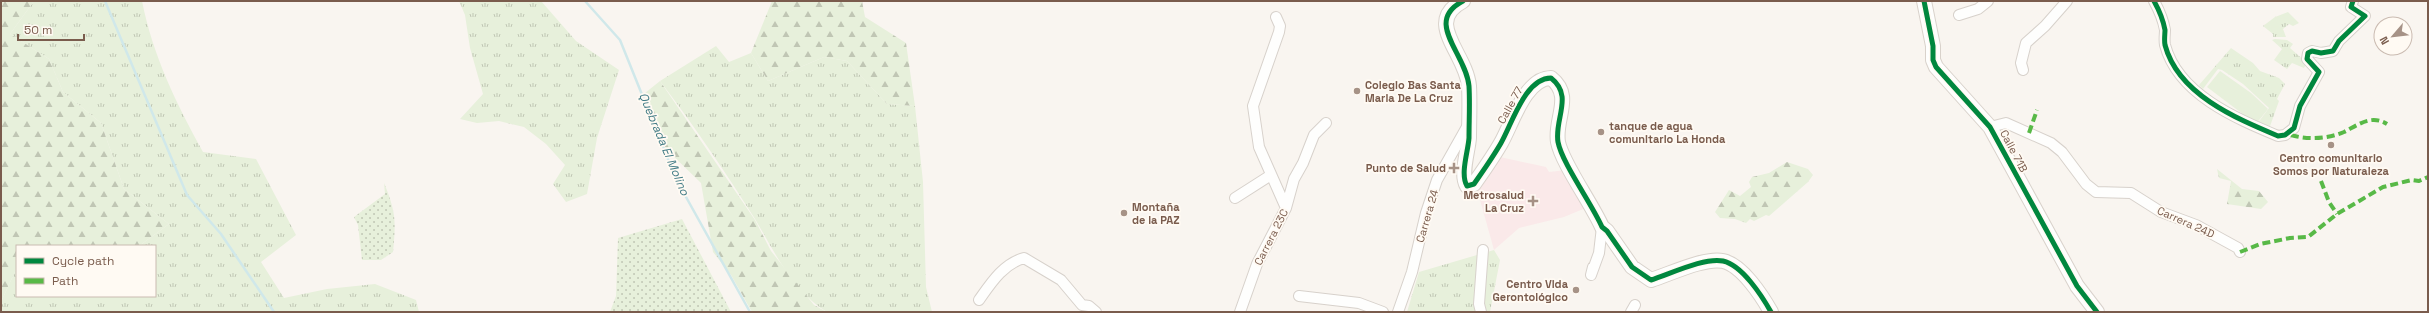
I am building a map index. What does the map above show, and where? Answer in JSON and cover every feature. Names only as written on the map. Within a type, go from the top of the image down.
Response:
[{"type":"street","name":"Calle 77","points":[[1463,1],[1449,13],[1444,22],[1446,32],[1462,60],[1468,85],[1468,124],[1464,179],[1467,186],[1474,184],[1501,143],[1521,102],[1539,81],[1551,78],[1558,83],[1562,97],[1563,108],[1558,132],[1560,150],[1602,227],[1608,231],[1632,267],[1651,280],[1712,260],[1724,261],[1747,276],[1771,312]]},
{"type":"street","name":"Calle 71B","points":[[1924,1],[1933,46],[1933,60],[1936,67],[1990,127],[2077,286],[2097,312]]},
{"type":"street","points":[[1959,15],[1978,9],[1988,1]]},
{"type":"street","points":[[2023,70],[2021,63],[2026,42],[2045,26],[2067,1]]},
{"type":"street","points":[[2154,1],[2163,21],[2165,44],[2178,74],[2190,87],[2227,112],[2278,136],[2285,135],[2294,128],[2300,106],[2318,72],[2307,59],[2308,53],[2312,51],[2321,53],[2333,51],[2339,41],[2365,16],[2351,8],[2353,1]]},
{"type":"street","points":[[1276,17],[1280,26],[1279,32],[1253,106],[1259,146],[1286,208]]},
{"type":"street","name":"Carrera 23C","points":[[1240,312],[1256,264],[1286,208],[1294,179],[1303,163],[1314,135],[1326,123]]},
{"type":"street","name":"Carrera 24D","points":[[1990,127],[2006,123],[2051,143],[2062,152],[2086,184],[2096,192],[2131,193],[2161,212],[2215,235],[2238,248],[2240,252]]},
{"type":"street","name":"Carrera 24","points":[[1398,312],[1412,272],[1426,213],[1437,180],[1468,124]]},
{"type":"street","points":[[1235,198],[1271,175]]},
{"type":"street","points":[[1594,267],[1591,276],[1599,253],[1602,227]]},
{"type":"street","points":[[1480,312],[1479,304],[1483,250]]},
{"type":"street","points":[[979,300],[995,277],[1017,260],[1024,258],[1046,269],[1061,280],[1082,305],[1089,306],[1096,312]]},
{"type":"street","points":[[1299,296],[1359,303],[1383,312]]},
{"type":"shaded area","name":"Metrosalud La Cruz","points":[[1500,157],[1546,167],[1549,172],[1566,170],[1588,207],[1564,217],[1519,228],[1494,250],[1477,189]]},
{"type":"green space","points":[[1,1],[34,1],[10,34],[49,59],[63,92],[101,123],[124,189],[169,224],[140,245],[16,245],[16,269],[1,302]]},
{"type":"green space","points":[[34,1],[142,1],[152,41],[166,79],[203,152],[256,159],[296,235],[261,262],[284,298],[327,289],[375,284],[416,300],[419,312],[1,312],[1,302],[16,269],[16,297],[156,297],[156,245],[140,245],[169,224],[124,189],[101,123],[63,92],[49,59],[10,34]]},
{"type":"green space","points":[[459,1],[541,1],[576,41],[619,70],[597,138],[587,194],[566,202],[553,184],[565,165],[546,144],[524,127],[499,121],[477,123],[460,119],[483,94],[470,48],[465,15]]},
{"type":"green space","points":[[772,1],[862,1],[865,17],[906,43],[915,106],[887,104],[847,61],[824,57],[768,81],[751,53]]},
{"type":"green space","points":[[2288,12],[2299,23],[2293,26],[2289,24],[2283,29],[2286,37],[2273,37],[2273,34],[2263,26],[2275,17]]},
{"type":"green space","points":[[2272,40],[2287,40],[2293,44],[2290,48],[2307,63],[2304,68],[2292,63],[2287,69],[2274,60],[2282,49]]},
{"type":"green space","points":[[716,46],[729,62],[751,53],[768,81],[824,57],[847,61],[887,104],[915,106],[923,182],[926,287],[932,312],[827,312],[804,294],[794,282],[785,270],[721,166],[660,81]]},
{"type":"green space","points":[[2231,48],[2253,63],[2260,71],[2279,78],[2285,84],[2277,99],[2279,101],[2269,129],[2257,124],[2269,108],[2243,84],[2222,70],[2218,69],[2203,89],[2199,85]]},
{"type":"green space","points":[[2220,71],[2251,93],[2268,109],[2256,124],[2207,87]]},
{"type":"green space","points":[[660,81],[755,220],[771,251],[814,305],[827,312],[752,312],[731,275],[713,252],[701,183],[666,149],[645,93]]},
{"type":"green space","points":[[1787,162],[1808,169],[1813,175],[1808,182],[1769,216],[1766,215],[1754,221],[1750,219],[1746,223],[1735,219],[1720,218],[1715,212],[1729,190],[1740,196],[1751,187],[1749,182],[1752,177],[1769,173]]},
{"type":"green space","points":[[2217,169],[2242,189],[2259,191],[2268,202],[2261,209],[2227,204],[2231,181],[2219,178]]},
{"type":"green space","points":[[384,183],[393,209],[395,224],[393,252],[381,260],[362,260],[358,225],[354,217],[385,194]]},
{"type":"green space","points":[[682,219],[731,312],[610,312],[616,296],[618,238]]},
{"type":"green space","points":[[1494,250],[1500,260],[1490,312],[1407,312],[1419,272]]},
{"type":"waterway","points":[[105,1],[187,195],[221,234],[274,312]]},
{"type":"waterway","name":"Quebrada El Molino","points":[[585,1],[620,40],[676,179],[750,312]]},
{"type":"marked path","points":[[2029,133],[2037,110]]},
{"type":"marked path","points":[[2291,135],[2304,138],[2318,138],[2344,132],[2370,120],[2381,121],[2387,124]]},
{"type":"marked path","points":[[2240,252],[2260,244],[2290,238],[2308,237],[2337,214],[2383,187],[2412,180],[2419,181],[2428,177]]},
{"type":"marked path","points":[[2321,181],[2329,202],[2337,214]]},
{"type":"cycle path","points":[[1463,1],[1452,9],[1447,18],[1447,28],[1450,39],[1466,74],[1469,86],[1469,138],[1464,169],[1467,186],[1474,184],[1491,159],[1501,143],[1520,103],[1534,85],[1542,80],[1551,78],[1558,85],[1561,92],[1562,108],[1557,133],[1558,142],[1565,161],[1602,227],[1607,231],[1632,267],[1651,280],[1707,261],[1723,261],[1737,268],[1751,282],[1771,312]]},
{"type":"cycle path","points":[[1924,1],[1933,46],[1933,60],[1936,67],[1990,127],[2077,286],[2097,312]]},
{"type":"cycle path","points":[[2154,1],[2161,15],[2164,26],[2165,45],[2172,62],[2182,77],[2195,91],[2210,102],[2244,121],[2278,136],[2285,135],[2294,128],[2300,106],[2319,72],[2307,59],[2308,53],[2312,51],[2321,53],[2333,51],[2339,41],[2365,16],[2351,7],[2353,1]]},
{"type":"place","name":"Colegio Bas Santa Maria De La Cruz","points":[[1357,91]]},
{"type":"place","name":"tanque de agua comunitario La Honda","points":[[1601,132]]},
{"type":"place","name":"Centro comunitario Somos por Naturaleza","points":[[2331,145]]},
{"type":"place","name":"Punto de Salud","points":[[1454,168]]},
{"type":"place","name":"Metrosalud La Cruz","points":[[1533,201]]},
{"type":"place","name":"Montaña de la PAZ","points":[[1124,213]]},
{"type":"place","name":"Centro Vida Gerontológico","points":[[1576,290]]}]
